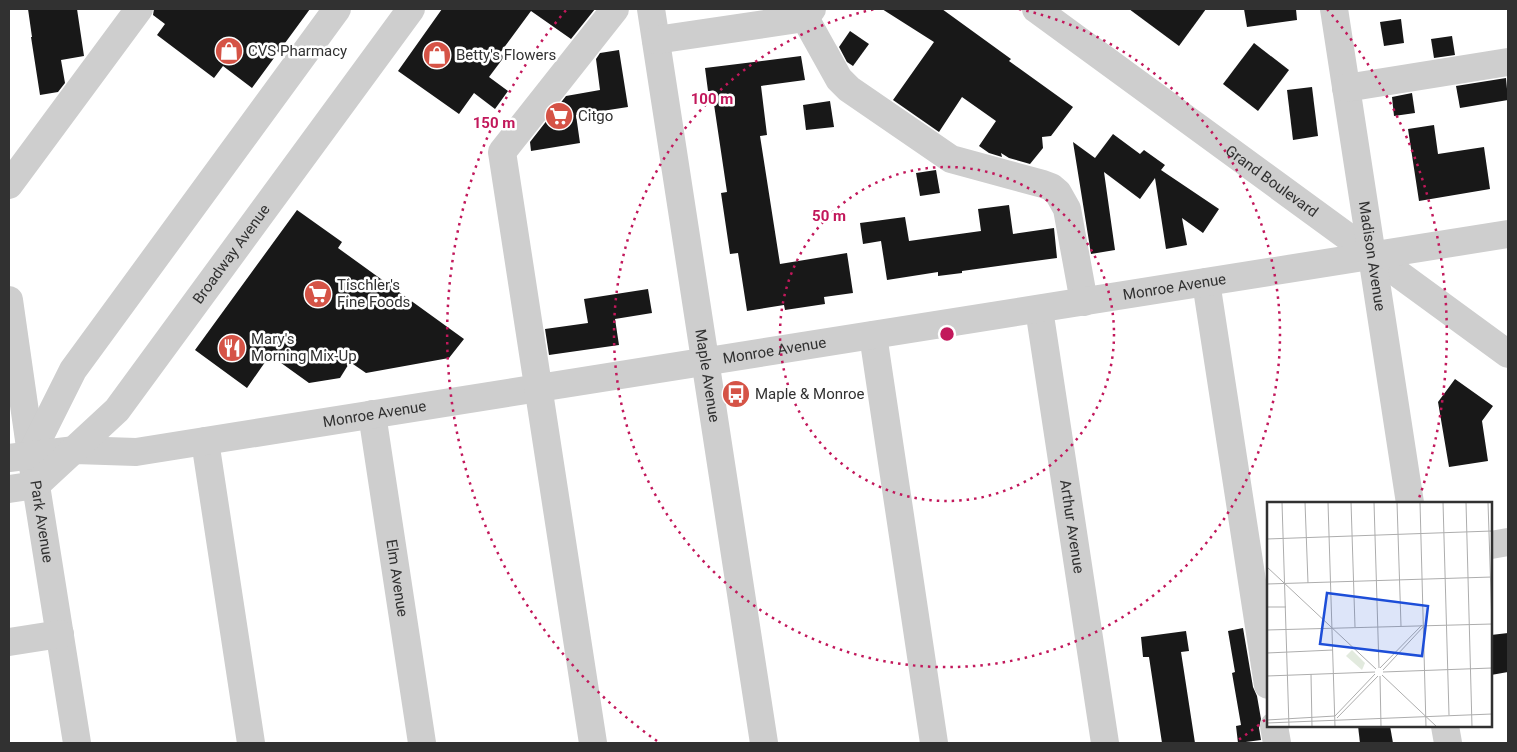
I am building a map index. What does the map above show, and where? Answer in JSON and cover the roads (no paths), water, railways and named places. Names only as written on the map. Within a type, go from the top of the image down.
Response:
[{"type":"street","points":[[9,185],[139,9]]},
{"type":"street","points":[[20,456],[73,370],[337,9]]},
{"type":"street","name":"Broadway Avenue","points":[[36,485],[117,410],[411,9]]},
{"type":"street","points":[[593,743],[502,152],[615,9]]},
{"type":"street","name":"Maple Avenue","points":[[651,9],[764,743]]},
{"type":"street","name":"Grand Boulevard","points":[[1036,9],[1508,354]]},
{"type":"street","name":"Madison Avenue","points":[[1334,9],[1410,502]]},
{"type":"street","points":[[656,40],[809,13],[839,78],[849,89],[950,159],[1043,184],[1058,193],[1068,209],[1084,302]]},
{"type":"street","points":[[1346,88],[1508,62]]},
{"type":"street","name":"Monroe Avenue","points":[[20,456],[75,450],[136,452],[1508,234]]},
{"type":"street","points":[[1206,282],[1267,678]]},
{"type":"street","name":"Park Avenue","points":[[9,300],[20,456],[36,485],[77,743]]},
{"type":"street","name":"Arthur Avenue","points":[[1039,309],[1105,743]]},
{"type":"street","points":[[873,335],[934,743]]},
{"type":"street","name":"Elm Avenue","points":[[372,414],[422,743]]},
{"type":"street","points":[[205,441],[251,743]]},
{"type":"street","points":[[9,489],[36,485]]},
{"type":"street","points":[[1492,545],[1508,542]]},
{"type":"street","points":[[9,642],[60,634]]},
{"type":"street","points":[[1274,727],[1277,743]]},
{"type":"street","points":[[1445,727],[1448,743]]},
{"type":"place","name":"CVS Pharmacy","points":[[229,51]]},
{"type":"place","name":"Betty's Flowers","points":[[437,55]]},
{"type":"place","name":"Citgo","points":[[559,116]]},
{"type":"place","name":"Tischler's Fine Foods","points":[[318,294]]},
{"type":"place","name":"Mary's Morning Mix-Up","points":[[232,348]]},
{"type":"place","name":"Maple & Monroe","points":[[736,394]]}]
